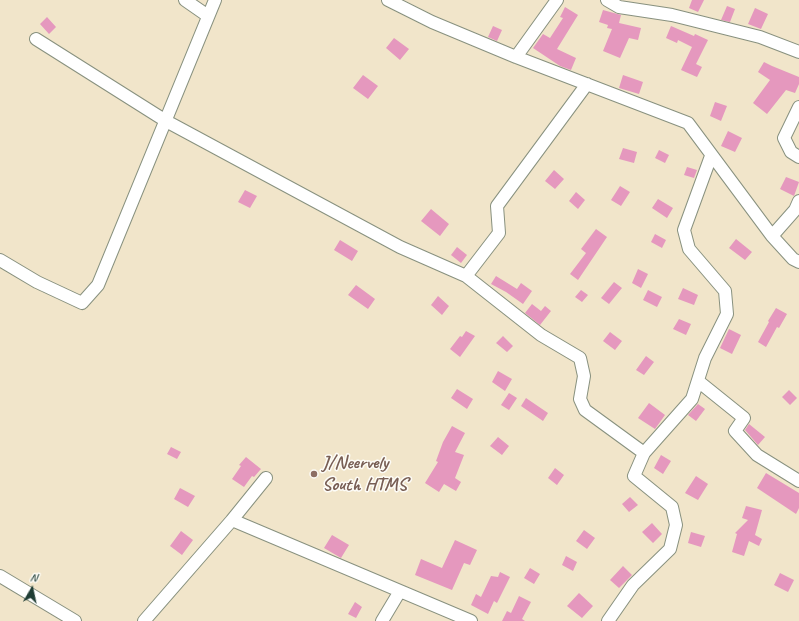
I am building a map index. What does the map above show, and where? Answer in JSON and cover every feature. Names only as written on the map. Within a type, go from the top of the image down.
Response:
[{"type":"street","points":[[185,0],[208,16]]},
{"type":"street","points":[[0,260],[37,282],[82,303],[98,285],[215,0]]},
{"type":"street","points":[[388,0],[432,22],[688,123],[772,236],[793,259],[799,262]]},
{"type":"street","points":[[516,56],[557,0]]},
{"type":"street","points":[[607,0],[620,7],[672,15],[760,37],[799,52]]},
{"type":"street","points":[[36,39],[166,121],[400,247],[466,276],[541,335],[580,358],[584,376],[580,399],[585,410],[644,453]]},
{"type":"street","points":[[466,276],[498,233],[497,206],[587,84]]},
{"type":"street","points":[[799,106],[784,138],[791,152],[799,157]]},
{"type":"street","points":[[608,621],[633,585],[670,549],[676,525],[672,507],[634,476],[644,453],[692,399],[705,358],[727,314],[725,291],[689,249],[684,230],[712,156]]},
{"type":"street","points":[[772,236],[795,210],[799,201]]},
{"type":"street","points":[[698,381],[744,418],[735,431],[757,455],[799,481]]},
{"type":"street","points":[[144,621],[232,520],[266,478]]},
{"type":"street","points":[[232,520],[471,621]]},
{"type":"street","points":[[0,576],[75,621]]},
{"type":"street","points":[[382,621],[400,590]]},
{"type":"building","points":[[692,0],[704,0],[698,12],[689,8]]},
{"type":"building","points":[[727,6],[735,9],[730,22],[721,20]]},
{"type":"building","points":[[565,7],[578,15],[557,49],[576,58],[571,70],[560,66],[533,48],[543,34],[550,38],[563,18],[560,17]]},
{"type":"building","points":[[755,8],[768,14],[761,29],[748,24]]},
{"type":"building","points":[[603,10],[621,15],[619,23],[641,28],[638,40],[629,38],[620,58],[603,51],[612,29],[607,28],[608,25],[599,22]]},
{"type":"building","points":[[47,17],[56,27],[49,34],[40,24]]},
{"type":"building","points":[[493,26],[502,30],[497,41],[488,37]]},
{"type":"building","points":[[671,26],[694,36],[695,34],[708,40],[696,64],[702,67],[697,77],[681,70],[692,47],[678,40],[677,43],[666,38]]},
{"type":"building","points":[[394,38],[409,49],[400,60],[386,48]]},
{"type":"building","points":[[764,62],[799,77],[799,84],[795,93],[786,90],[767,114],[753,103],[770,80],[758,72]]},
{"type":"building","points":[[363,75],[378,86],[368,99],[353,88]]},
{"type":"building","points":[[623,75],[643,82],[639,94],[619,88]]},
{"type":"building","points":[[715,102],[727,106],[721,121],[710,116]]},
{"type":"building","points":[[728,131],[742,138],[735,152],[721,146]]},
{"type":"building","points":[[623,148],[637,152],[634,163],[619,159]]},
{"type":"building","points":[[659,150],[669,155],[665,163],[655,158]]},
{"type":"building","points":[[687,167],[697,170],[694,178],[684,175]]},
{"type":"building","points":[[554,170],[564,179],[555,189],[545,181]]},
{"type":"building","points":[[786,177],[799,182],[794,196],[780,189]]},
{"type":"building","points":[[620,186],[630,192],[621,206],[611,200]]},
{"type":"building","points":[[245,190],[257,196],[250,208],[238,202]]},
{"type":"building","points":[[576,192],[585,200],[578,209],[569,201]]},
{"type":"building","points":[[658,199],[673,208],[667,218],[652,208]]},
{"type":"building","points":[[431,209],[449,224],[440,236],[421,221]]},
{"type":"building","points":[[596,229],[607,237],[578,280],[570,274],[586,253],[581,249]]},
{"type":"building","points":[[655,234],[666,240],[662,248],[651,242]]},
{"type":"building","points":[[736,239],[752,252],[745,260],[729,248]]},
{"type":"building","points":[[340,240],[358,251],[352,261],[334,250]]},
{"type":"building","points":[[457,247],[467,255],[461,263],[451,255]]},
{"type":"building","points":[[638,269],[648,274],[641,288],[632,283]]},
{"type":"building","points":[[496,276],[517,289],[521,283],[532,291],[523,304],[491,284]]},
{"type":"building","points":[[614,282],[622,288],[609,304],[601,298]]},
{"type":"building","points":[[356,285],[375,299],[368,309],[348,295]]},
{"type":"building","points":[[683,288],[698,295],[694,305],[678,299]]},
{"type":"building","points":[[581,290],[588,295],[582,302],[575,297]]},
{"type":"building","points":[[648,290],[662,297],[657,307],[643,300]]},
{"type":"building","points":[[438,296],[449,306],[442,315],[431,305]]},
{"type":"building","points":[[532,304],[541,311],[545,306],[551,311],[540,325],[525,313]]},
{"type":"building","points":[[776,308],[787,314],[779,328],[777,327],[766,347],[758,342]]},
{"type":"building","points":[[679,319],[691,324],[686,335],[673,329]]},
{"type":"building","points":[[729,329],[741,335],[732,354],[720,348]]},
{"type":"building","points":[[466,331],[475,336],[460,357],[450,349]]},
{"type":"building","points":[[610,332],[622,341],[615,350],[603,341]]},
{"type":"building","points":[[503,336],[513,346],[507,352],[496,343]]},
{"type":"building","points":[[646,356],[654,362],[644,375],[636,370]]},
{"type":"building","points":[[498,371],[512,379],[505,391],[492,382]]},
{"type":"building","points":[[457,389],[473,399],[467,409],[451,398]]},
{"type":"building","points":[[789,390],[797,398],[790,405],[782,397]]},
{"type":"building","points":[[509,393],[517,398],[509,410],[501,405]]},
{"type":"building","points":[[526,398],[548,413],[543,421],[521,406]]},
{"type":"building","points":[[649,403],[665,415],[655,429],[638,418]]},
{"type":"building","points":[[698,404],[705,409],[696,421],[688,415]]},
{"type":"building","points":[[749,424],[765,437],[758,445],[745,430]]},
{"type":"building","points":[[452,426],[465,433],[455,452],[464,455],[455,478],[461,482],[456,491],[444,484],[439,492],[425,483],[438,462],[436,461],[443,442]]},
{"type":"building","points":[[498,437],[509,446],[502,455],[490,446]]},
{"type":"building","points":[[171,447],[181,452],[177,459],[167,454]]},
{"type":"building","points":[[661,455],[671,461],[663,474],[654,468]]},
{"type":"building","points":[[246,457],[261,469],[254,477],[252,476],[244,487],[232,479],[241,466],[239,465]]},
{"type":"building","points":[[555,468],[564,475],[557,485],[548,478]]},
{"type":"building","points":[[766,473],[799,493],[799,508],[796,514],[757,488]]},
{"type":"building","points":[[696,476],[708,484],[698,500],[685,493]]},
{"type":"building","points":[[180,488],[195,496],[188,507],[174,499]]},
{"type":"building","points":[[630,497],[638,505],[629,512],[622,504]]},
{"type":"building","points":[[746,506],[762,510],[755,535],[762,539],[759,546],[749,541],[744,556],[732,552],[737,534],[735,533],[748,520],[742,518]]},
{"type":"building","points":[[652,523],[662,534],[653,543],[642,532]]},
{"type":"building","points":[[584,530],[595,538],[587,549],[576,541]]},
{"type":"building","points":[[181,531],[193,540],[182,555],[170,546]]},
{"type":"building","points":[[691,532],[705,536],[701,547],[688,543]]},
{"type":"building","points":[[332,535],[349,545],[341,558],[324,548]]},
{"type":"building","points":[[455,540],[477,550],[470,565],[464,563],[452,590],[415,575],[421,559],[442,568]]},
{"type":"building","points":[[566,556],[577,562],[573,571],[562,565]]},
{"type":"building","points":[[623,566],[632,575],[619,588],[610,580]]},
{"type":"building","points":[[530,568],[540,574],[534,584],[524,578]]},
{"type":"building","points":[[500,572],[510,577],[497,603],[494,601],[488,614],[471,605],[476,594],[481,597],[491,576],[498,577]]},
{"type":"building","points":[[780,573],[794,580],[788,592],[774,585]]},
{"type":"building","points":[[579,593],[593,606],[582,618],[567,606]]},
{"type":"building","points":[[519,596],[531,602],[522,619],[525,621],[502,621],[507,611],[511,613]]},
{"type":"building","points":[[355,602],[362,607],[356,618],[348,614]]},
{"type":"place","name":"J/Neervely South HTMS","points":[[314,474]]}]
